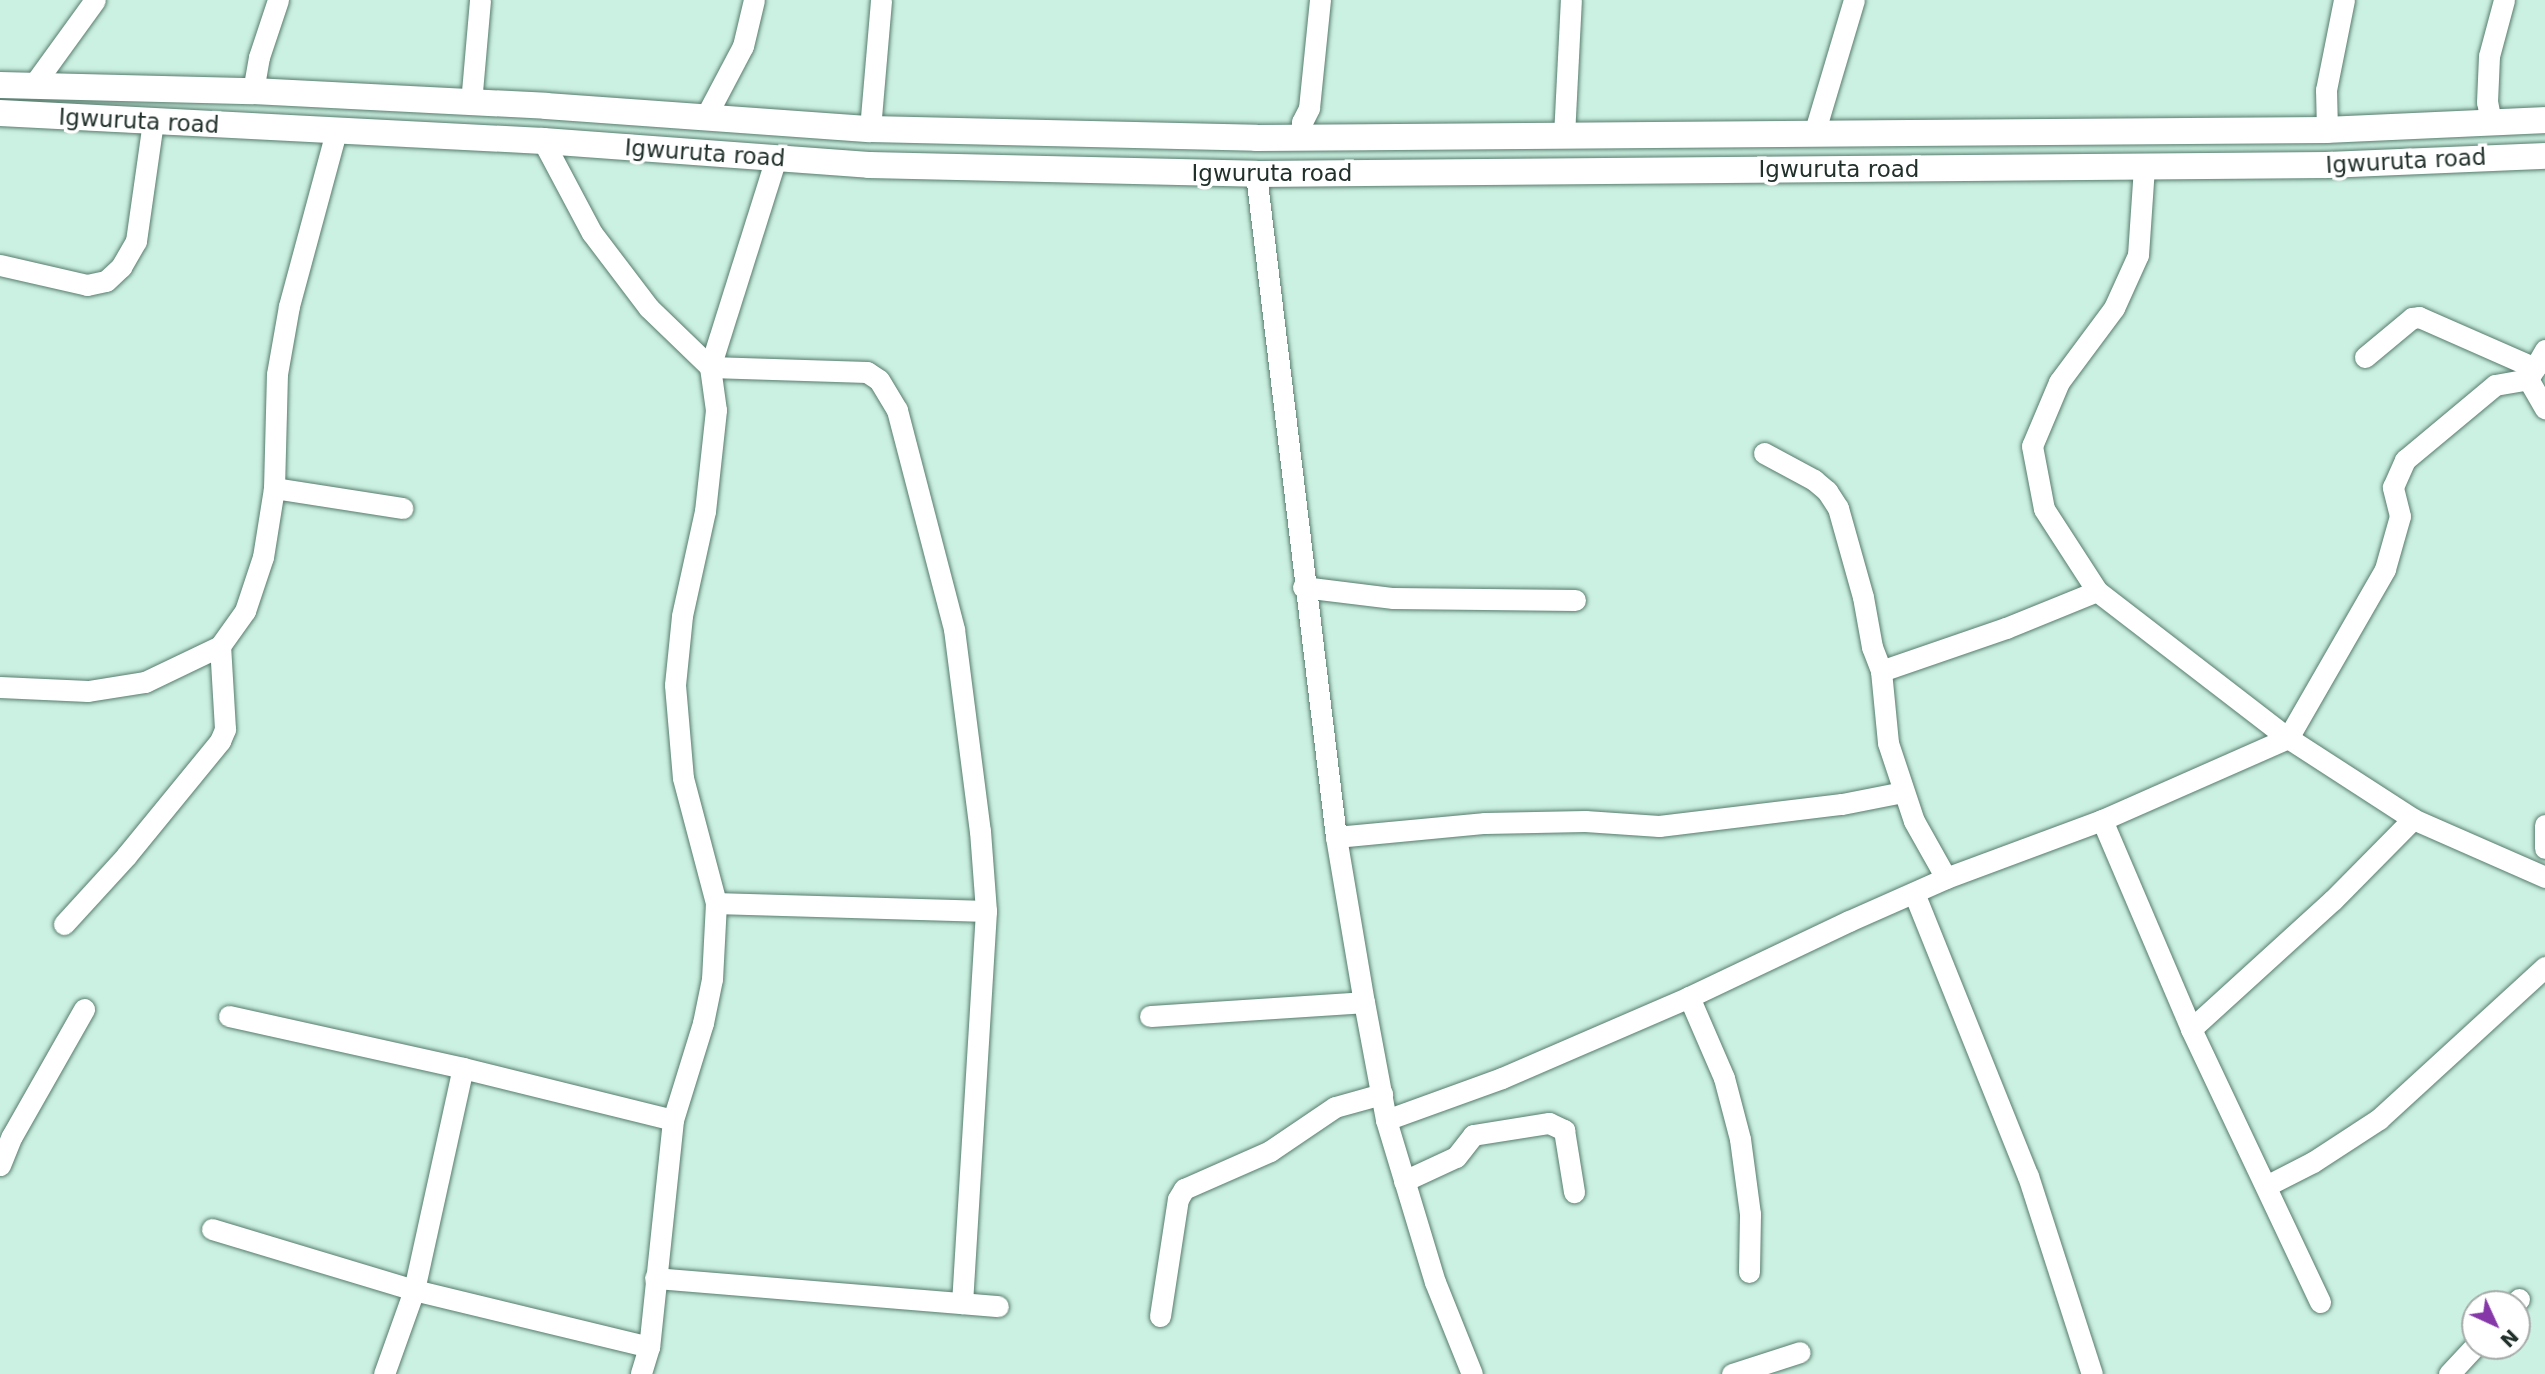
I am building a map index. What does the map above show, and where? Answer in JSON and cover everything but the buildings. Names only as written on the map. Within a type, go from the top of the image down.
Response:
[{"type":"main road","name":"Igwuruta road","points":[[0,85],[253,91],[870,129],[1301,138],[2327,130],[2545,120]]},
{"type":"main road","name":"Igwuruta road","points":[[0,113],[543,141],[869,165],[1256,174],[2328,165],[2545,156]]},
{"type":"street","points":[[32,87],[95,0]]},
{"type":"street","points":[[253,91],[259,57],[278,0]]},
{"type":"street","points":[[471,103],[480,0]]},
{"type":"street","points":[[705,118],[743,46],[754,0]]},
{"type":"street","points":[[870,129],[881,0]]},
{"type":"street","points":[[1301,138],[1302,122],[1309,108],[1320,0]]},
{"type":"street","points":[[1564,136],[1571,0]]},
{"type":"street","points":[[1814,134],[1854,0]]},
{"type":"street","points":[[2327,130],[2326,90],[2344,0]]},
{"type":"street","points":[[2491,122],[2487,103],[2489,56],[2504,0]]},
{"type":"street","points":[[0,265],[87,285],[106,281],[121,267],[136,241],[153,122]]},
{"type":"street","points":[[0,687],[88,691],[145,682],[220,646],[245,611],[263,557],[274,488],[277,374],[289,306],[336,132]]},
{"type":"street","points":[[543,141],[592,233],[649,308],[710,367],[867,372],[879,380],[897,410],[954,629],[980,831],[986,911],[962,1303]]},
{"type":"street","points":[[641,1374],[649,1347],[673,1120],[704,1023],[712,979],[716,903],[683,778],[675,685],[682,616],[705,510],[716,410],[710,367],[776,158]]},
{"type":"street","points":[[2144,167],[2138,255],[2114,308],[2059,383],[2032,446],[2044,509],[2097,592],[2288,738],[2413,819],[2545,877]]},
{"type":"street","points":[[1256,174],[1303,587],[1336,837],[1364,1002],[1386,1120],[1435,1282],[1472,1374]]},
{"type":"street","points":[[2365,357],[2412,318],[2419,317],[2536,366]]},
{"type":"street","points":[[2536,366],[2545,408]]},
{"type":"street","points":[[1386,1120],[1502,1079],[1689,997],[1849,920],[1946,878],[2102,820],[2288,738],[2385,569],[2400,516],[2393,486],[2405,460],[2495,385],[2536,366]]},
{"type":"street","points":[[1764,453],[1814,480],[1827,491],[1838,508],[1863,597],[1872,647],[1881,671],[1888,743],[1914,821],[1946,878]]},
{"type":"street","points":[[274,488],[402,509]]},
{"type":"street","points":[[1303,587],[1393,598],[1575,600]]},
{"type":"street","points":[[1881,671],[2006,628],[2097,592]]},
{"type":"street","points":[[64,925],[126,856],[220,741],[225,729],[220,646]]},
{"type":"street","points":[[1336,837],[1485,823],[1585,821],[1659,827],[1842,804],[1903,792]]},
{"type":"street","points":[[2191,1029],[2333,900],[2413,819]]},
{"type":"street","points":[[2102,820],[2191,1029],[2320,1302]]},
{"type":"street","points":[[2545,825],[2545,848]]},
{"type":"street","points":[[1914,893],[2028,1176],[2092,1374]]},
{"type":"street","points":[[716,903],[986,911]]},
{"type":"street","points":[[2266,1186],[2313,1162],[2379,1119],[2545,967]]},
{"type":"street","points":[[1689,997],[1724,1078],[1740,1139],[1750,1214],[1749,1272]]},
{"type":"street","points":[[1150,1016],[1364,1002]]},
{"type":"street","points":[[0,1165],[6,1130],[84,1009]]},
{"type":"street","points":[[229,1016],[463,1068],[673,1120]]},
{"type":"street","points":[[384,1374],[414,1290],[463,1068]]},
{"type":"street","points":[[1160,1316],[1178,1199],[1184,1189],[1270,1151],[1335,1107],[1382,1094]]},
{"type":"street","points":[[1404,1181],[1456,1157],[1473,1135],[1549,1123],[1564,1130],[1574,1192]]},
{"type":"street","points":[[212,1229],[414,1290],[649,1347]]},
{"type":"street","points":[[655,1278],[998,1306]]},
{"type":"street","points":[[1732,1374],[1800,1352]]},
{"type":"street","points":[[2449,1374],[2462,1360]]}]
